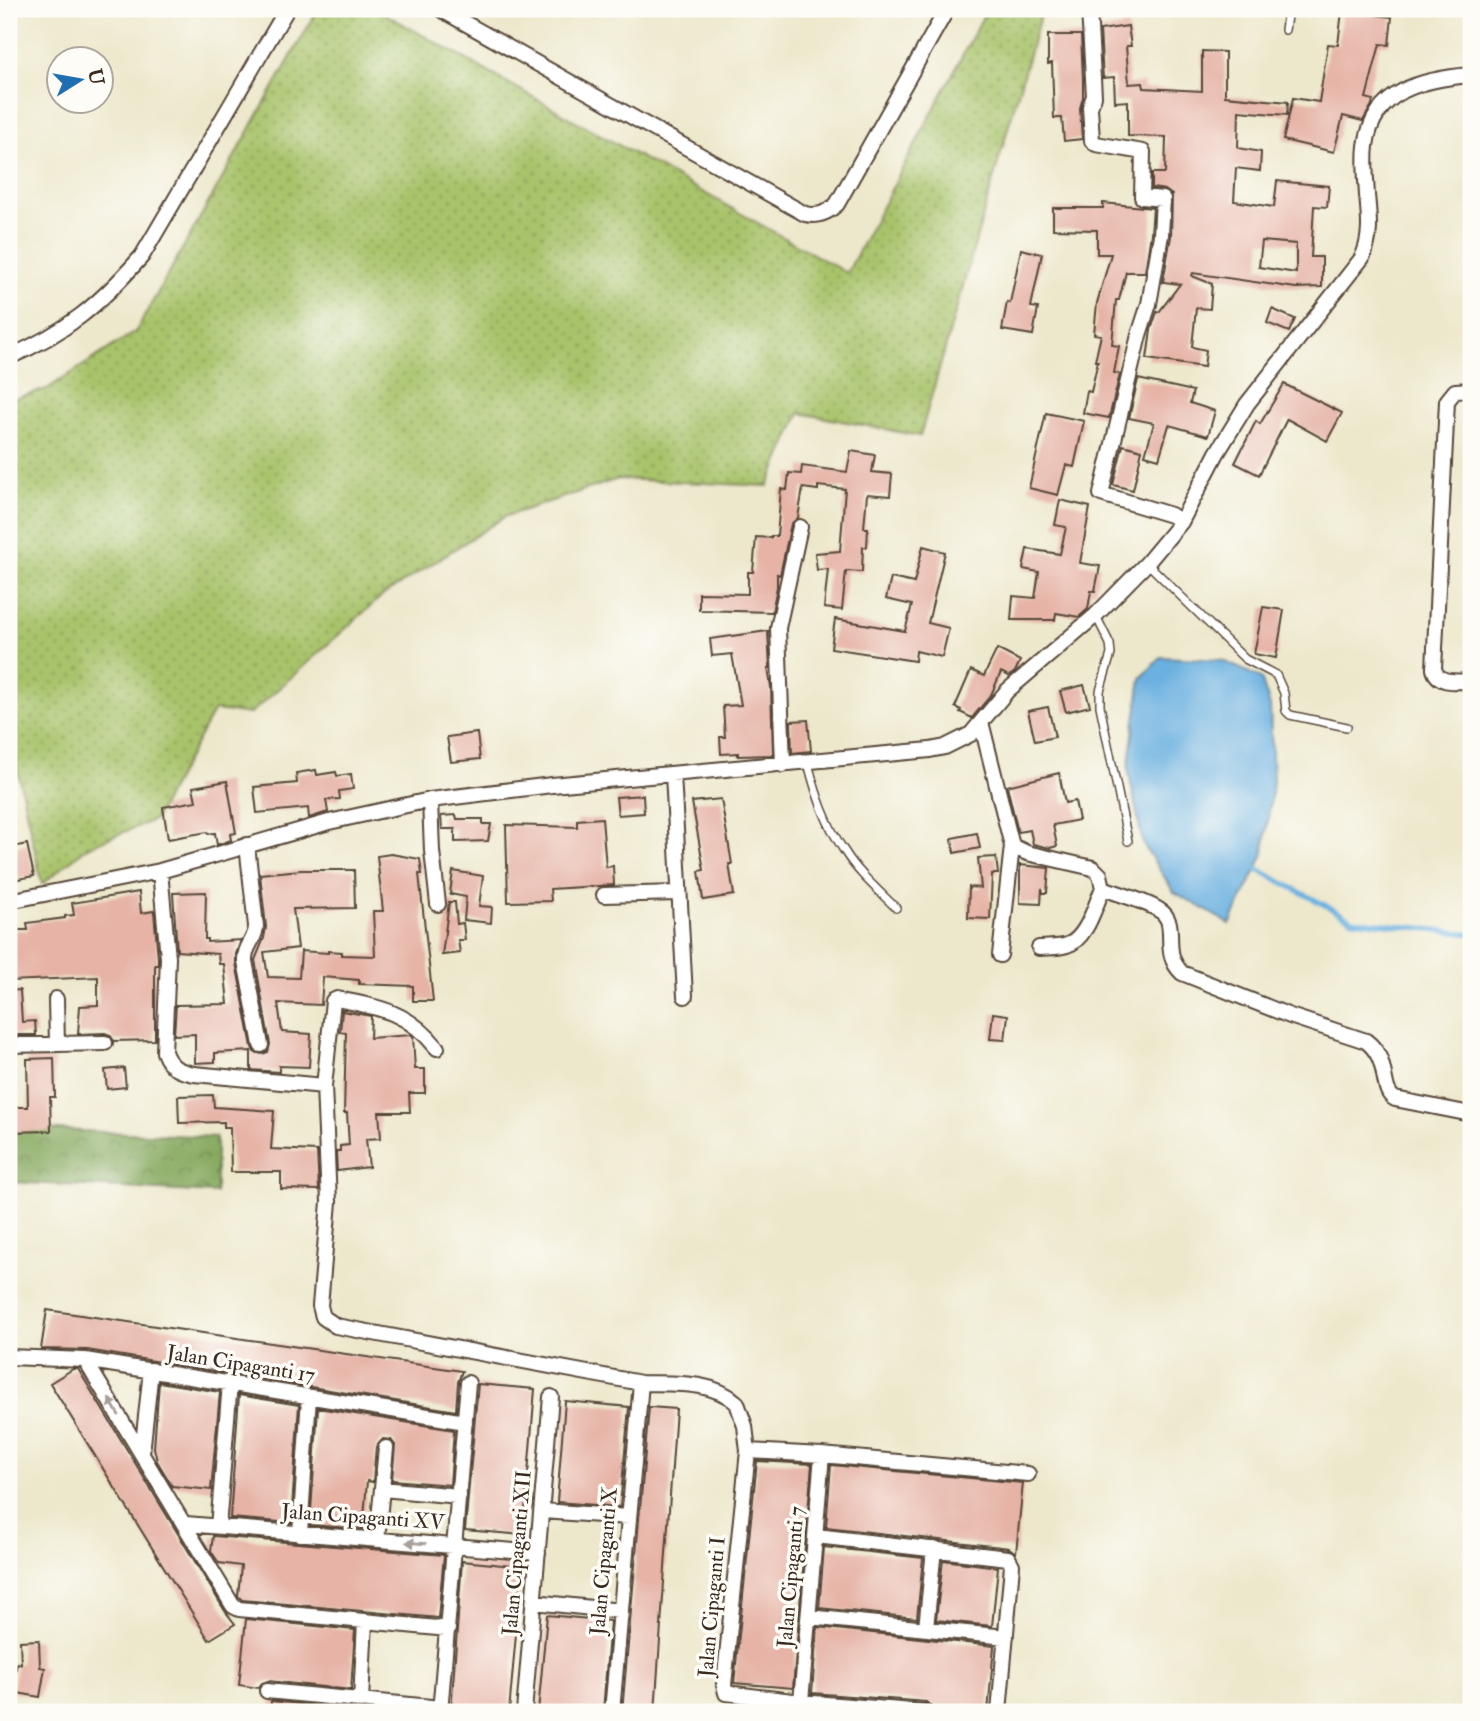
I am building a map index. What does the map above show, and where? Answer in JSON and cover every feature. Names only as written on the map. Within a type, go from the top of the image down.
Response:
[{"type":"street","points":[[9,357],[43,342],[83,316],[117,285],[142,257],[287,9]]},
{"type":"street","points":[[440,9],[805,214],[812,215],[829,211],[837,204],[947,9]]},
{"type":"street","points":[[1089,9],[1094,96],[1090,107],[1094,143],[1143,152],[1142,197],[1163,199],[1161,235],[1149,304],[1139,335],[1101,494],[1171,515],[1181,522]]},
{"type":"street","points":[[9,901],[160,871],[354,816],[430,800],[552,785],[783,765],[945,747],[971,734],[1007,691],[1096,615],[1147,563],[1181,522],[1217,453],[1247,404],[1362,258],[1369,238],[1365,160],[1366,144],[1373,121],[1394,96],[1409,86],[1471,75]]},
{"type":"street","points":[[1471,390],[1455,391],[1447,401],[1434,669],[1435,676],[1440,679],[1471,681]]},
{"type":"street","points":[[783,765],[778,628],[800,527]]},
{"type":"street","points":[[981,722],[1012,846],[1000,955]]},
{"type":"street","points":[[673,774],[685,996]]},
{"type":"street","points":[[430,800],[438,904]]},
{"type":"street","points":[[247,845],[256,926],[255,938],[246,949],[245,961],[261,1045]]},
{"type":"street","points":[[1012,846],[1027,853],[1093,868],[1103,881],[1103,888],[1088,922],[1074,941],[1067,945],[1039,948]]},
{"type":"street","points":[[160,871],[168,958],[164,1052],[168,1062],[176,1069],[194,1074],[324,1086]]},
{"type":"street","points":[[1103,888],[1161,910],[1168,920],[1171,932],[1170,955],[1174,965],[1182,973],[1290,1016],[1366,1041],[1381,1057],[1387,1092],[1395,1099],[1471,1114]]},
{"type":"street","points":[[604,895],[678,893]]},
{"type":"street","points":[[56,999],[57,1044]]},
{"type":"street","points":[[437,1048],[428,1036],[412,1024],[383,1008],[335,999],[332,1003],[324,1086],[328,1202],[320,1306],[323,1317],[336,1326],[641,1383],[700,1386],[737,1403],[748,1451],[1028,1474]]},
{"type":"street","points":[[9,1045],[105,1043]]},
{"type":"street","name":"Jalan Cipaganti 17","points":[[9,1357],[85,1360],[465,1422]]},
{"type":"street","points":[[85,1360],[186,1524],[229,1601],[239,1609],[448,1629]]},
{"type":"street","points":[[142,1453],[151,1370]]},
{"type":"street","points":[[218,1527],[230,1383]]},
{"type":"street","points":[[267,1691],[440,1710],[468,1383]]},
{"type":"street","name":"Jalan Cipaganti X","points":[[612,1712],[641,1383]]},
{"type":"street","points":[[300,1534],[309,1397]]},
{"type":"street","name":"Jalan Cipaganti XII","points":[[524,1712],[551,1397]]},
{"type":"street","points":[[377,1539],[386,1448]]},
{"type":"street","name":"Jalan Cipaganti I","points":[[748,1451],[724,1685],[726,1693],[925,1712]]},
{"type":"street","name":"Jalan Cipaganti 7","points":[[802,1702],[822,1455]]},
{"type":"street","points":[[382,1489],[459,1496]]},
{"type":"street","points":[[542,1511],[629,1517]]},
{"type":"street","name":"Jalan Cipaganti XV","points":[[186,1524],[538,1553]]},
{"type":"street","points":[[816,1536],[1005,1557],[1011,1561],[999,1712]]},
{"type":"street","points":[[926,1628],[934,1549]]},
{"type":"street","points":[[534,1602],[621,1611]]},
{"type":"street","points":[[809,1617],[1006,1637]]},
{"type":"street","points":[[360,1701],[365,1621]]},
{"type":"lane","points":[[1285,30],[1288,9]]},
{"type":"lane","points":[[1147,563],[1245,659],[1276,675],[1284,693],[1286,711],[1290,715],[1347,727]]},
{"type":"lane","points":[[1096,615],[1110,643],[1111,654],[1100,691],[1100,706],[1128,841]]},
{"type":"lane","points":[[808,762],[826,819],[844,852],[896,908]]},
{"type":"green space","points":[[318,9],[376,9],[847,273],[987,9],[1042,9],[920,436],[800,413],[768,486],[618,479],[506,516],[382,596],[250,714],[214,710],[154,820],[89,846],[42,884],[12,746],[9,752],[9,400],[47,389],[136,331]]},
{"type":"green space","points":[[9,1117],[14,1128],[216,1137],[216,1193],[9,1182]]},
{"type":"water","points":[[1161,657],[1221,660],[1261,678],[1270,706],[1273,782],[1263,856],[1230,924],[1174,892],[1143,844],[1128,769],[1141,678]]},
{"type":"building","points":[[1342,11],[1392,17],[1389,45],[1380,44],[1366,98],[1373,100],[1372,105],[1363,121],[1343,116],[1334,152],[1283,140],[1293,98],[1319,102],[1328,44],[1338,45]]},
{"type":"building","points":[[1128,26],[1131,46],[1126,46],[1129,84],[1143,83],[1144,88],[1202,91],[1202,51],[1225,52],[1225,96],[1288,102],[1287,115],[1239,111],[1238,148],[1261,152],[1260,171],[1236,168],[1234,201],[1274,207],[1277,181],[1329,186],[1327,207],[1314,206],[1311,257],[1322,257],[1322,287],[1296,288],[1193,273],[1192,276],[1212,284],[1210,309],[1196,308],[1192,347],[1206,350],[1204,367],[1147,359],[1151,330],[1157,312],[1180,284],[1163,282],[1171,236],[1172,195],[1165,190],[1152,188],[1152,173],[1165,173],[1166,137],[1128,136],[1128,101],[1115,102],[1114,77],[1103,78],[1100,30]],"holes":[[[1262,241],[1296,244],[1296,273],[1259,267]]]},
{"type":"building","points":[[1048,35],[1081,35],[1082,139],[1064,141],[1062,118],[1054,118]]},
{"type":"building","points":[[1103,203],[1153,208],[1145,272],[1126,272],[1119,300],[1116,300],[1112,345],[1119,346],[1114,373],[1120,374],[1109,418],[1083,413],[1087,391],[1091,392],[1098,361],[1095,361],[1101,335],[1094,334],[1097,303],[1111,254],[1097,254],[1097,230],[1053,229],[1053,208],[1103,208]]},
{"type":"building","points":[[1021,249],[1042,254],[1031,307],[1038,308],[1033,335],[1002,330]]},
{"type":"building","points":[[1272,309],[1295,319],[1289,332],[1267,323]]},
{"type":"building","points":[[1138,379],[1193,391],[1190,403],[1215,411],[1208,436],[1169,425],[1159,459],[1145,455],[1154,423],[1129,418]]},
{"type":"building","points":[[1284,384],[1342,413],[1327,441],[1287,419],[1259,475],[1235,463],[1256,421],[1260,424]]},
{"type":"building","points":[[1046,413],[1084,421],[1074,467],[1066,465],[1058,495],[1029,488]]},
{"type":"building","points":[[1123,445],[1142,450],[1133,490],[1113,485]]},
{"type":"building","points":[[851,451],[875,455],[872,472],[892,474],[890,496],[867,494],[864,528],[868,528],[867,547],[863,547],[862,572],[846,571],[842,610],[824,608],[828,569],[817,570],[815,553],[840,551],[845,489],[818,486],[818,490],[803,488],[798,518],[791,524],[780,575],[777,574],[772,612],[699,610],[699,593],[748,594],[748,572],[753,572],[756,537],[777,536],[781,489],[787,490],[789,473],[801,474],[802,466],[847,472]]},
{"type":"building","points":[[1060,500],[1090,507],[1080,563],[1100,566],[1088,609],[1079,617],[1056,613],[1055,620],[1011,620],[1013,596],[1035,598],[1039,572],[1023,569],[1027,549],[1060,554],[1066,527],[1055,525]]},
{"type":"building","points":[[923,546],[945,552],[928,623],[949,628],[942,657],[916,651],[915,661],[831,648],[835,619],[905,631],[912,605],[886,599],[891,578],[914,583]]},
{"type":"building","points":[[1263,607],[1284,610],[1276,658],[1254,654]]},
{"type":"building","points":[[768,631],[773,755],[721,754],[720,737],[725,737],[723,706],[741,705],[732,654],[712,656],[710,639]]},
{"type":"building","points":[[997,649],[1020,661],[1015,672],[1009,676],[1001,672],[991,695],[972,718],[955,707],[971,670],[984,676]]},
{"type":"building","points":[[1084,685],[1090,706],[1066,712],[1060,691]]},
{"type":"building","points":[[1048,707],[1055,737],[1035,741],[1028,711]]},
{"type":"building","points":[[808,720],[811,751],[792,753],[791,721]]},
{"type":"building","points":[[477,733],[480,759],[451,762],[447,737]]},
{"type":"building","points":[[316,770],[317,775],[336,772],[337,776],[351,774],[353,789],[339,791],[340,799],[326,800],[328,812],[309,818],[308,808],[257,813],[254,787],[297,783],[296,773]]},
{"type":"building","points":[[1059,773],[1065,803],[1075,801],[1079,820],[1053,825],[1057,846],[1050,848],[1033,844],[1030,830],[1018,832],[1007,786]]},
{"type":"building","points":[[227,781],[236,833],[230,834],[231,840],[217,845],[215,833],[207,832],[168,839],[163,807],[196,801],[193,787]]},
{"type":"building","points":[[643,795],[644,813],[618,815],[616,797]]},
{"type":"building","points":[[721,799],[732,864],[729,864],[734,895],[703,900],[699,871],[704,870],[692,802]]},
{"type":"building","points":[[456,815],[457,819],[483,819],[483,824],[491,824],[488,841],[455,842],[455,829],[442,829],[441,816]]},
{"type":"building","points":[[602,818],[606,867],[613,866],[614,885],[550,889],[551,901],[508,902],[506,825],[577,827],[577,820]]},
{"type":"building","points":[[977,833],[980,848],[954,853],[952,838]]},
{"type":"building","points":[[27,844],[34,876],[13,880],[9,848]]},
{"type":"building","points":[[391,854],[420,859],[422,874],[419,874],[433,1001],[413,1001],[413,986],[359,984],[359,980],[323,977],[321,1005],[278,1003],[282,1032],[311,1034],[309,1067],[279,1066],[279,1072],[251,1070],[251,1051],[215,1053],[215,1062],[195,1063],[195,1034],[174,1035],[176,1005],[228,1004],[224,964],[219,964],[218,954],[177,951],[173,893],[206,892],[207,942],[241,940],[236,963],[252,1047],[254,1052],[262,1054],[268,1052],[270,1044],[255,960],[266,927],[260,874],[301,870],[354,870],[355,908],[293,909],[298,948],[264,952],[268,977],[299,978],[301,951],[375,956],[373,911],[383,911],[377,856]]},
{"type":"building","points":[[996,857],[998,874],[992,874],[990,919],[968,918],[969,887],[981,888],[978,858]]},
{"type":"building","points":[[1020,865],[1049,868],[1047,893],[1043,893],[1042,888],[1041,904],[1020,903]]},
{"type":"building","points":[[453,871],[483,876],[479,906],[492,907],[491,923],[464,920],[466,897],[450,894]]},
{"type":"building","points":[[139,892],[141,913],[154,911],[158,958],[158,965],[155,965],[155,1040],[114,1041],[105,1033],[78,1034],[80,1006],[98,1005],[98,977],[9,981],[9,930],[28,930],[27,923],[74,915],[72,903]]},
{"type":"building","points":[[449,902],[455,902],[457,924],[463,923],[465,940],[458,940],[460,953],[442,955]]},
{"type":"building","points":[[20,990],[22,1022],[35,1021],[36,1035],[9,1035],[9,991]]},
{"type":"building","points":[[342,1011],[371,1016],[370,1038],[411,1035],[415,1069],[425,1069],[425,1093],[409,1093],[410,1112],[379,1112],[381,1138],[366,1139],[369,1167],[337,1171],[336,1151],[340,1151],[340,1146],[349,1145],[347,1113],[344,1113],[346,1033],[340,1032]]},
{"type":"building","points":[[993,1013],[1008,1015],[1005,1040],[990,1039]]},
{"type":"building","points":[[54,1058],[55,1097],[50,1097],[51,1131],[10,1132],[9,1107],[28,1107],[27,1059]]},
{"type":"building","points":[[124,1068],[126,1087],[107,1089],[105,1070]]},
{"type":"building","points":[[213,1095],[214,1107],[274,1111],[271,1149],[317,1151],[319,1190],[281,1189],[281,1172],[231,1172],[230,1127],[224,1127],[224,1122],[179,1123],[178,1096]]},
{"type":"building","points":[[47,1310],[462,1371],[458,1382],[456,1411],[87,1350],[41,1349]]},
{"type":"building","points":[[73,1369],[78,1369],[235,1624],[209,1640],[50,1383]]},
{"type":"building","points":[[159,1382],[220,1392],[211,1490],[172,1486],[157,1461],[154,1448]]},
{"type":"building","points":[[478,1384],[535,1389],[523,1535],[465,1530]]},
{"type":"building","points":[[239,1395],[299,1405],[291,1523],[230,1518]]},
{"type":"building","points":[[565,1401],[629,1407],[620,1507],[557,1502]]},
{"type":"building","points":[[649,1407],[676,1409],[655,1712],[622,1712]]},
{"type":"building","points":[[318,1408],[454,1430],[450,1485],[392,1480],[395,1445],[391,1440],[383,1439],[376,1447],[373,1482],[367,1481],[363,1529],[310,1525]]},
{"type":"building","points":[[757,1461],[812,1464],[793,1688],[734,1683]]},
{"type":"building","points":[[831,1465],[1023,1483],[1016,1553],[1009,1548],[826,1527]]},
{"type":"building","points":[[213,1536],[444,1555],[438,1618],[242,1600],[238,1596],[241,1566],[219,1563],[211,1551]]},
{"type":"building","points":[[824,1547],[923,1558],[917,1618],[819,1608]]},
{"type":"building","points":[[943,1560],[998,1567],[992,1626],[936,1620]]},
{"type":"building","points":[[462,1561],[522,1567],[509,1712],[451,1712]]},
{"type":"building","points":[[547,1615],[610,1621],[603,1712],[538,1712]]},
{"type":"building","points":[[246,1619],[355,1630],[351,1690],[268,1681],[258,1688],[239,1685]]},
{"type":"building","points":[[817,1627],[994,1646],[988,1712],[933,1708],[926,1702],[812,1693]]},
{"type":"building","points":[[39,1640],[40,1667],[45,1668],[40,1697],[12,1692],[17,1663],[21,1664],[20,1641]]},
{"type":"building","points":[[271,1701],[349,1709],[348,1712],[270,1712]]},
{"type":"waterway","points":[[1257,869],[1353,920],[1471,934]]}]
